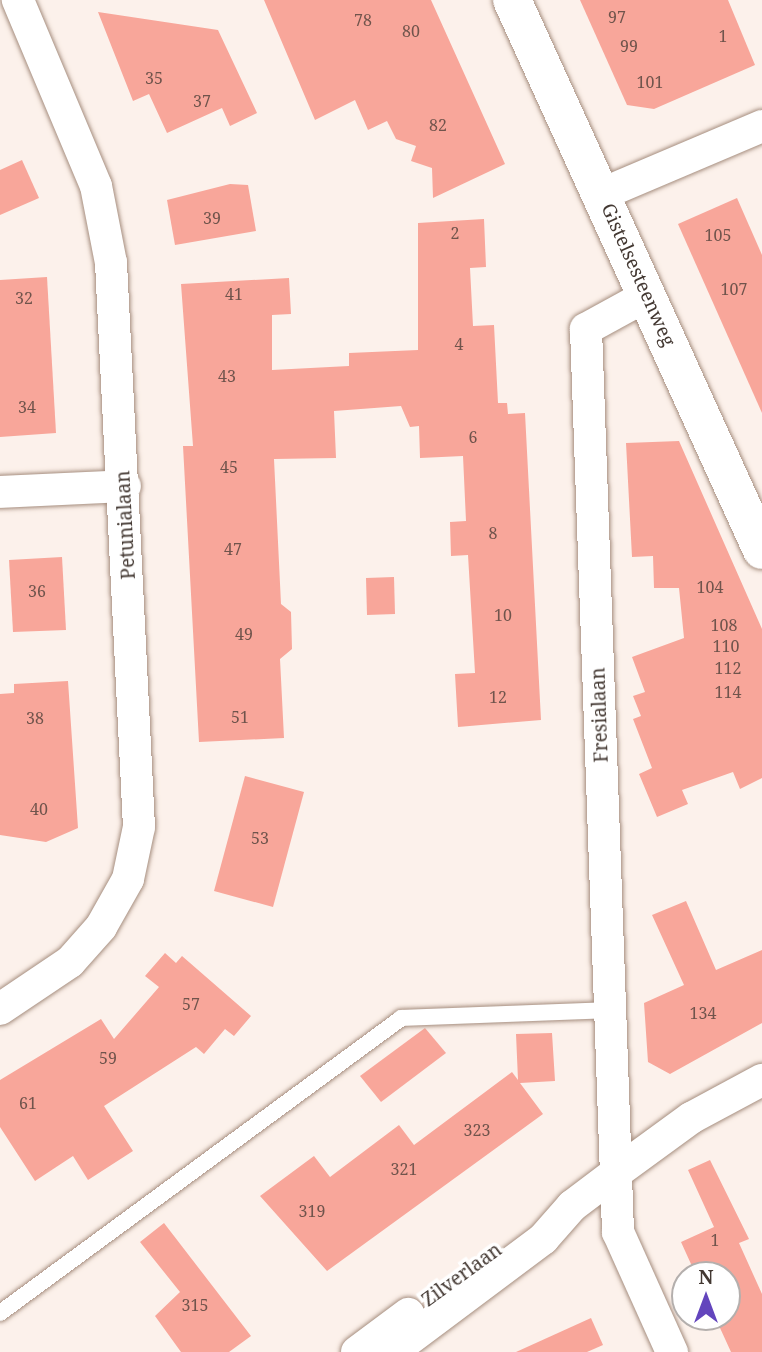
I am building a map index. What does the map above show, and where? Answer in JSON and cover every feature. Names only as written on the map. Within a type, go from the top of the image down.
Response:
[{"type":"main road","name":"Gistelsesteenweg","points":[[512,0],[762,550]]},
{"type":"street","name":"Petunialaan","points":[[0,1009],[70,962],[101,927],[128,879],[139,827],[125,486],[111,263],[96,186],[18,0]]},
{"type":"street","points":[[602,194],[762,126]]},
{"type":"street","name":"Fresialaan","points":[[648,295],[586,329],[618,1232],[672,1352]]},
{"type":"street","points":[[0,492],[125,486]]},
{"type":"street","name":"Zilverlaan","points":[[392,1352],[543,1239],[572,1206],[617,1171],[691,1118],[762,1080]]},
{"type":"street","name":"Zilverlaan","points":[[357,1352],[533,1223],[572,1206]]},
{"type":"lane","points":[[0,1313],[401,1018],[611,1010]]},
{"type":"building","points":[[264,0],[431,0],[505,164],[433,198],[432,168],[411,161],[416,146],[396,139],[387,121],[368,130],[355,100],[315,120]]},
{"type":"building","points":[[580,0],[728,0],[755,65],[654,109],[627,105]]},
{"type":"building","points":[[98,12],[218,30],[257,113],[230,126],[222,108],[167,133],[149,94],[133,101]]},
{"type":"building","points":[[22,160],[39,198],[0,215],[0,170]]},
{"type":"building","points":[[230,184],[248,185],[256,231],[175,245],[167,200]]},
{"type":"building","points":[[737,198],[762,255],[762,413],[678,224]]},
{"type":"building","points":[[484,219],[486,267],[470,268],[473,326],[494,325],[498,403],[507,403],[508,414],[525,413],[541,720],[458,727],[455,674],[475,673],[468,555],[451,556],[450,522],[466,521],[463,456],[420,458],[419,426],[410,427],[401,406],[334,411],[336,458],[274,459],[281,604],[291,612],[292,649],[280,659],[284,738],[199,742],[183,446],[193,446],[181,284],[289,278],[291,314],[272,315],[272,370],[349,366],[349,353],[418,350],[418,223]]},
{"type":"building","points":[[47,277],[56,433],[0,437],[0,280]]},
{"type":"building","points":[[679,441],[762,629],[762,778],[740,789],[733,772],[682,790],[688,804],[657,817],[639,774],[652,768],[633,719],[641,716],[633,696],[645,692],[632,657],[684,638],[679,588],[654,588],[653,556],[632,557],[626,443]]},
{"type":"building","points":[[62,557],[66,630],[13,632],[9,560]]},
{"type":"building","points":[[394,577],[395,614],[367,615],[366,578]]},
{"type":"building","points":[[68,681],[78,828],[46,842],[0,835],[0,694],[14,693],[14,684]]},
{"type":"building","points":[[245,776],[304,792],[273,907],[214,891]]},
{"type":"building","points":[[686,901],[716,970],[762,950],[762,1023],[670,1074],[648,1062],[644,1003],[684,985],[652,915]]},
{"type":"building","points":[[165,953],[176,963],[182,956],[251,1016],[234,1036],[225,1029],[204,1054],[196,1047],[104,1106],[133,1151],[88,1180],[73,1156],[35,1181],[0,1127],[0,1080],[101,1019],[114,1039],[159,987],[145,976]]},
{"type":"building","points":[[425,1028],[446,1053],[381,1102],[360,1076]]},
{"type":"building","points":[[552,1033],[555,1081],[520,1083],[543,1114],[327,1271],[260,1196],[314,1156],[330,1177],[399,1125],[414,1145],[512,1072],[518,1080],[516,1034]]},
{"type":"building","points":[[710,1160],[749,1239],[739,1243],[762,1294],[762,1352],[731,1352],[721,1331],[741,1331],[741,1261],[690,1261],[681,1242],[714,1227],[688,1170]]},
{"type":"building","points":[[164,1223],[251,1336],[229,1352],[181,1352],[155,1316],[180,1292],[140,1242]]},
{"type":"building","points":[[591,1318],[603,1345],[587,1352],[516,1352]]}]
